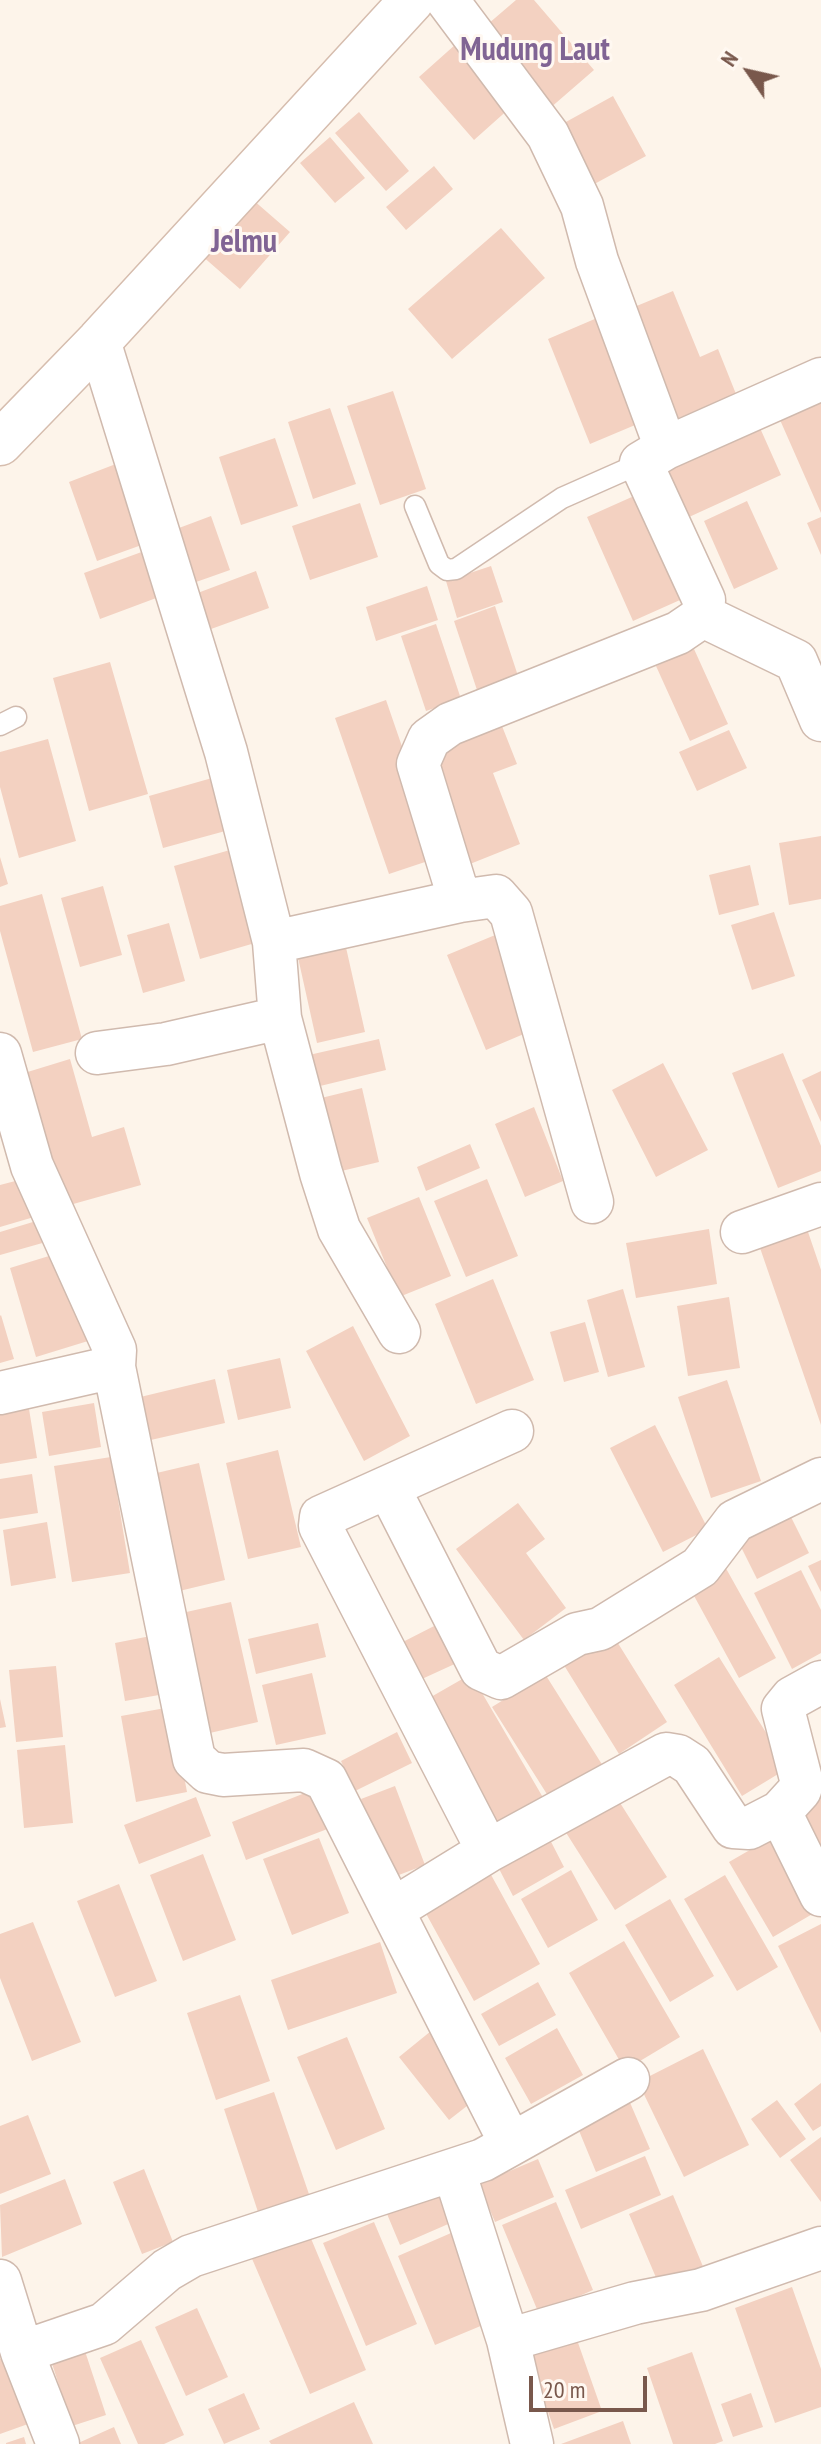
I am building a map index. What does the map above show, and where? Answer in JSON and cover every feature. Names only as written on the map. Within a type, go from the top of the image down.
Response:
[{"type":"main road","points":[[0,443],[99,341],[412,0]]},
{"type":"street","points":[[447,0],[548,135],[582,206],[653,455],[704,600],[703,616]]},
{"type":"street","points":[[99,341],[226,752],[274,942],[280,1018],[339,1229],[399,1332]]},
{"type":"street","points":[[653,455],[821,379]]},
{"type":"street","points":[[703,616],[796,661],[821,720]]},
{"type":"street","points":[[460,901],[418,764],[429,739],[450,724],[678,633],[703,616]]},
{"type":"street","points":[[274,942],[460,901],[496,896],[511,913],[592,1202]]},
{"type":"street","points":[[97,1053],[166,1044],[280,1018]]},
{"type":"street","points":[[0,1054],[32,1166],[115,1350],[114,1367],[194,1759],[208,1772],[223,1775],[304,1770],[326,1780],[511,2144]]},
{"type":"street","points":[[742,1232],[821,1204]]},
{"type":"street","points":[[0,1393],[114,1367]]},
{"type":"street","points":[[488,1851],[320,1526],[321,1517],[512,1431]]},
{"type":"street","points":[[388,1487],[481,1669],[501,1678],[577,1634],[600,1629],[700,1567],[735,1521],[821,1479]]},
{"type":"street","points":[[392,1910],[488,1851],[666,1754],[678,1756],[692,1765],[733,1827],[749,1828],[780,1812],[802,1783],[783,1709],[792,1698],[821,1682]]},
{"type":"street","points":[[780,1812],[821,1895]]},
{"type":"street","points":[[22,2352],[104,2324],[167,2270],[191,2256],[299,2223],[396,2187],[454,2171],[511,2144],[628,2079]]},
{"type":"street","points":[[454,2171],[508,2340],[532,2444]]},
{"type":"street","points":[[508,2340],[635,2303],[701,2290],[821,2248]]},
{"type":"street","points":[[0,2281],[22,2352],[58,2444]]},
{"type":"lane","points":[[415,506],[439,564],[447,570],[456,569],[562,498],[653,455]]},
{"type":"building","points":[[516,0],[534,0],[594,70],[549,109],[481,30]]},
{"type":"building","points":[[456,44],[511,107],[474,140],[419,77]]},
{"type":"building","points":[[613,96],[646,156],[587,188],[555,128]]},
{"type":"building","points":[[359,112],[409,171],[386,191],[335,133]]},
{"type":"building","points":[[330,137],[365,178],[335,203],[300,163]]},
{"type":"building","points":[[434,166],[453,189],[406,230],[386,207]]},
{"type":"building","points":[[252,199],[290,232],[240,289],[201,255]]},
{"type":"building","points":[[501,228],[545,278],[452,359],[408,309]]},
{"type":"building","points":[[673,291],[700,357],[718,349],[736,394],[667,423],[622,312]]},
{"type":"building","points":[[604,315],[647,420],[590,444],[548,339]]},
{"type":"building","points":[[821,383],[821,513],[773,404]]},
{"type":"building","points":[[393,391],[426,489],[380,505],[347,406]]},
{"type":"building","points":[[330,408],[356,484],[313,499],[288,422]]},
{"type":"building","points":[[760,428],[781,475],[689,517],[668,470]]},
{"type":"building","points":[[275,438],[298,506],[241,525],[219,457]]},
{"type":"building","points":[[121,462],[150,542],[97,561],[69,482]]},
{"type":"building","points":[[634,496],[680,600],[633,621],[587,517]]},
{"type":"building","points":[[747,501],[778,569],[734,589],[704,521]]},
{"type":"building","points":[[360,503],[378,557],[310,580],[292,526]]},
{"type":"building","points":[[211,516],[230,570],[182,587],[163,534]]},
{"type":"building","points":[[821,517],[821,555],[807,523]]},
{"type":"building","points":[[158,546],[175,591],[100,619],[84,573]]},
{"type":"building","points":[[491,566],[503,602],[457,618],[446,581]]},
{"type":"building","points":[[256,571],[269,608],[200,633],[187,597]]},
{"type":"building","points":[[427,586],[438,620],[376,641],[366,607]]},
{"type":"building","points":[[495,606],[519,679],[478,693],[454,621]]},
{"type":"building","points":[[436,624],[461,699],[426,711],[401,636]]},
{"type":"building","points":[[694,649],[728,724],[690,741],[656,666]]},
{"type":"building","points":[[110,662],[148,794],[89,811],[53,678]]},
{"type":"building","points":[[386,700],[440,857],[389,874],[335,718]]},
{"type":"building","points":[[502,726],[517,764],[493,773],[520,844],[470,864],[428,755]]},
{"type":"building","points":[[729,730],[747,768],[697,791],[679,752]]},
{"type":"building","points":[[48,739],[76,841],[19,858],[0,787],[0,752]]},
{"type":"building","points":[[226,774],[240,827],[163,848],[149,796]]},
{"type":"building","points":[[821,836],[821,899],[789,905],[779,843]]},
{"type":"building","points":[[230,850],[255,943],[200,959],[174,866]]},
{"type":"building","points":[[0,857],[8,884],[0,887]]},
{"type":"building","points":[[750,865],[759,905],[719,915],[709,875]]},
{"type":"building","points":[[103,886],[122,955],[80,967],[61,898]]},
{"type":"building","points":[[42,894],[82,1039],[33,1052],[0,931],[0,906]]},
{"type":"building","points":[[774,912],[795,976],[752,990],[731,925]]},
{"type":"building","points":[[169,923],[185,981],[143,993],[127,935]]},
{"type":"building","points":[[500,933],[538,1028],[486,1050],[447,955]]},
{"type":"building","points":[[345,943],[365,1032],[317,1043],[297,953]]},
{"type":"building","points":[[379,1039],[386,1070],[316,1087],[309,1055]]},
{"type":"building","points":[[783,1053],[821,1146],[821,1171],[778,1188],[732,1073]]},
{"type":"building","points":[[70,1059],[92,1137],[124,1127],[141,1185],[59,1208],[21,1074]]},
{"type":"building","points":[[663,1063],[708,1150],[656,1177],[612,1090]]},
{"type":"building","points":[[821,1071],[821,1122],[802,1080]]},
{"type":"building","points":[[362,1088],[379,1162],[329,1174],[313,1100]]},
{"type":"building","points":[[534,1107],[563,1181],[525,1197],[495,1124]]},
{"type":"building","points":[[470,1144],[480,1168],[426,1191],[417,1167]]},
{"type":"building","points":[[23,1179],[34,1217],[0,1227],[0,1185]]},
{"type":"building","points":[[487,1179],[518,1256],[466,1277],[434,1201]]},
{"type":"building","points":[[419,1197],[451,1276],[399,1297],[367,1218]]},
{"type":"building","points":[[46,1218],[53,1240],[0,1255],[0,1232]]},
{"type":"building","points":[[709,1229],[717,1284],[636,1298],[626,1243]]},
{"type":"building","points":[[807,1229],[821,1270],[821,1425],[759,1245]]},
{"type":"building","points":[[62,1252],[88,1341],[36,1357],[10,1268]]},
{"type":"building","points":[[493,1279],[534,1380],[476,1404],[435,1304]]},
{"type":"building","points":[[623,1289],[645,1367],[608,1377],[587,1300]]},
{"type":"building","points":[[729,1297],[740,1368],[688,1376],[677,1306]]},
{"type":"building","points":[[0,1316],[14,1359],[0,1363]]},
{"type":"building","points":[[585,1322],[599,1372],[564,1382],[550,1332]]},
{"type":"building","points":[[353,1326],[410,1436],[364,1461],[306,1351]]},
{"type":"building","points":[[280,1358],[291,1408],[238,1420],[227,1370]]},
{"type":"building","points":[[215,1379],[225,1423],[142,1442],[132,1399]]},
{"type":"building","points":[[727,1380],[761,1481],[711,1498],[678,1397]]},
{"type":"building","points":[[94,1403],[101,1447],[49,1456],[42,1412]]},
{"type":"building","points":[[29,1409],[37,1458],[0,1464],[0,1414]]},
{"type":"building","points":[[655,1425],[708,1529],[663,1552],[610,1448]]},
{"type":"building","points":[[278,1450],[301,1547],[248,1559],[226,1463]]},
{"type":"building","points":[[111,1457],[130,1573],[72,1582],[54,1466]]},
{"type":"building","points":[[199,1463],[225,1580],[171,1593],[144,1476]]},
{"type":"building","points":[[32,1474],[38,1513],[0,1519],[0,1479]]},
{"type":"building","points":[[518,1503],[545,1539],[526,1553],[566,1608],[524,1640],[456,1549]]},
{"type":"building","points":[[787,1509],[809,1553],[757,1579],[735,1535]]},
{"type":"building","points":[[47,1522],[56,1578],[11,1586],[3,1530]]},
{"type":"building","points":[[821,1560],[821,1592],[808,1566]]},
{"type":"building","points":[[723,1563],[776,1658],[739,1678],[687,1583]]},
{"type":"building","points":[[801,1570],[821,1610],[821,1653],[792,1669],[754,1593]]},
{"type":"building","points":[[231,1602],[258,1722],[201,1735],[173,1615]]},
{"type":"building","points":[[318,1623],[326,1657],[256,1674],[248,1639]]},
{"type":"building","points":[[440,1623],[459,1662],[411,1684],[393,1647]]},
{"type":"building","points":[[611,1632],[667,1722],[619,1754],[562,1662]]},
{"type":"building","points":[[166,1633],[176,1692],[125,1701],[115,1643]]},
{"type":"building","points":[[719,1657],[788,1768],[742,1796],[674,1685]]},
{"type":"building","points":[[56,1666],[63,1737],[16,1742],[9,1670]]},
{"type":"building","points":[[312,1673],[326,1734],[276,1745],[262,1685]]},
{"type":"building","points":[[471,1674],[552,1813],[498,1845],[417,1705]]},
{"type":"building","points":[[545,1674],[603,1766],[550,1799],[492,1707]]},
{"type":"building","points":[[0,1699],[6,1727],[0,1728]]},
{"type":"building","points":[[171,1707],[187,1792],[136,1802],[121,1716]]},
{"type":"building","points":[[397,1732],[412,1763],[355,1791],[341,1761]]},
{"type":"building","points":[[65,1745],[73,1823],[24,1828],[17,1750]]},
{"type":"building","points":[[395,1786],[425,1865],[391,1878],[361,1799]]},
{"type":"building","points":[[610,1787],[667,1877],[615,1910],[558,1820]]},
{"type":"building","points":[[315,1789],[330,1828],[246,1860],[232,1822]]},
{"type":"building","points":[[821,1794],[821,1849],[789,1813]]},
{"type":"building","points":[[196,1797],[211,1836],[139,1864],[124,1825]]},
{"type":"building","points":[[546,1832],[564,1867],[513,1896],[495,1861]]},
{"type":"building","points":[[781,1832],[821,1909],[773,1937],[729,1862]]},
{"type":"building","points":[[319,1838],[349,1913],[292,1935],[263,1859]]},
{"type":"building","points":[[203,1854],[236,1940],[183,1961],[150,1875]]},
{"type":"building","points":[[484,1862],[540,1964],[474,2001],[418,1899]]},
{"type":"building","points":[[571,1870],[598,1920],[548,1948],[521,1899]]},
{"type":"building","points":[[725,1875],[778,1967],[737,1991],[684,1899]]},
{"type":"building","points":[[119,1884],[157,1981],[115,1997],[77,1901]]},
{"type":"building","points":[[670,1899],[714,1976],[670,2002],[625,1925]]},
{"type":"building","points":[[33,1922],[81,2042],[32,2061],[0,1978],[0,1934]]},
{"type":"building","points":[[821,1924],[821,2033],[778,1946]]},
{"type":"building","points":[[624,1941],[680,2037],[625,2070],[569,1973]]},
{"type":"building","points":[[380,1942],[397,1993],[288,2030],[271,1980]]},
{"type":"building","points":[[538,1982],[556,2015],[499,2046],[481,2014]]},
{"type":"building","points":[[240,1995],[270,2081],[216,2100],[187,2013]]},
{"type":"building","points":[[557,2028],[583,2075],[531,2104],[505,2058]]},
{"type":"building","points":[[431,2031],[481,2095],[449,2120],[399,2057]]},
{"type":"building","points":[[347,2037],[385,2129],[336,2150],[297,2057]]},
{"type":"building","points":[[703,2049],[749,2145],[684,2177],[638,2082]]},
{"type":"building","points":[[821,2083],[821,2126],[813,2131],[794,2104]]},
{"type":"building","points":[[274,2092],[311,2200],[260,2218],[224,2109]]},
{"type":"building","points":[[628,2098],[650,2149],[596,2172],[575,2121]]},
{"type":"building","points":[[777,2100],[806,2139],[780,2158],[751,2119]]},
{"type":"building","points":[[28,2115],[51,2174],[0,2194],[0,2126]]},
{"type":"building","points":[[821,2137],[821,2202],[790,2160]]},
{"type":"building","points":[[645,2156],[661,2195],[581,2229],[565,2190]]},
{"type":"building","points":[[538,2159],[554,2197],[495,2222],[479,2184]]},
{"type":"building","points":[[144,2169],[173,2242],[142,2254],[113,2182]]},
{"type":"building","points":[[444,2175],[462,2218],[400,2245],[382,2202]]},
{"type":"building","points":[[65,2179],[82,2224],[2,2257],[0,2205]]},
{"type":"building","points":[[673,2195],[707,2276],[663,2294],[629,2214]]},
{"type":"building","points":[[556,2202],[593,2290],[539,2314],[502,2225]]},
{"type":"building","points":[[374,2222],[417,2324],[366,2346],[323,2243]]},
{"type":"building","points":[[307,2229],[366,2370],[310,2394],[250,2254]]},
{"type":"building","points":[[458,2230],[495,2320],[435,2345],[398,2256]]},
{"type":"building","points":[[792,2287],[821,2369],[821,2407],[775,2423],[735,2308]]},
{"type":"building","points":[[197,2308],[228,2377],[186,2396],[155,2327]]},
{"type":"building","points":[[576,2337],[602,2411],[554,2429],[528,2354]]},
{"type":"building","points":[[81,2339],[106,2415],[72,2426],[48,2351]]},
{"type":"building","points":[[141,2340],[184,2435],[164,2444],[138,2444],[100,2358]]},
{"type":"building","points":[[692,2352],[723,2441],[715,2444],[673,2444],[647,2368]]},
{"type":"building","points":[[6,2357],[28,2424],[0,2434],[0,2359]]},
{"type":"building","points":[[244,2393],[260,2429],[224,2444],[208,2409]]},
{"type":"building","points":[[751,2393],[763,2427],[733,2437],[721,2404]]},
{"type":"building","points":[[354,2402],[373,2444],[271,2444],[269,2441]]},
{"type":"building","points":[[623,2421],[631,2444],[561,2444]]},
{"type":"building","points":[[114,2427],[121,2444],[76,2444]]},
{"type":"building","points":[[24,2437],[26,2444],[6,2444],[6,2443]]},
{"type":"district","name":"Mudung Laut","points":[[535,51]]},
{"type":"district","name":"Jelmu","points":[[244,243]]}]
